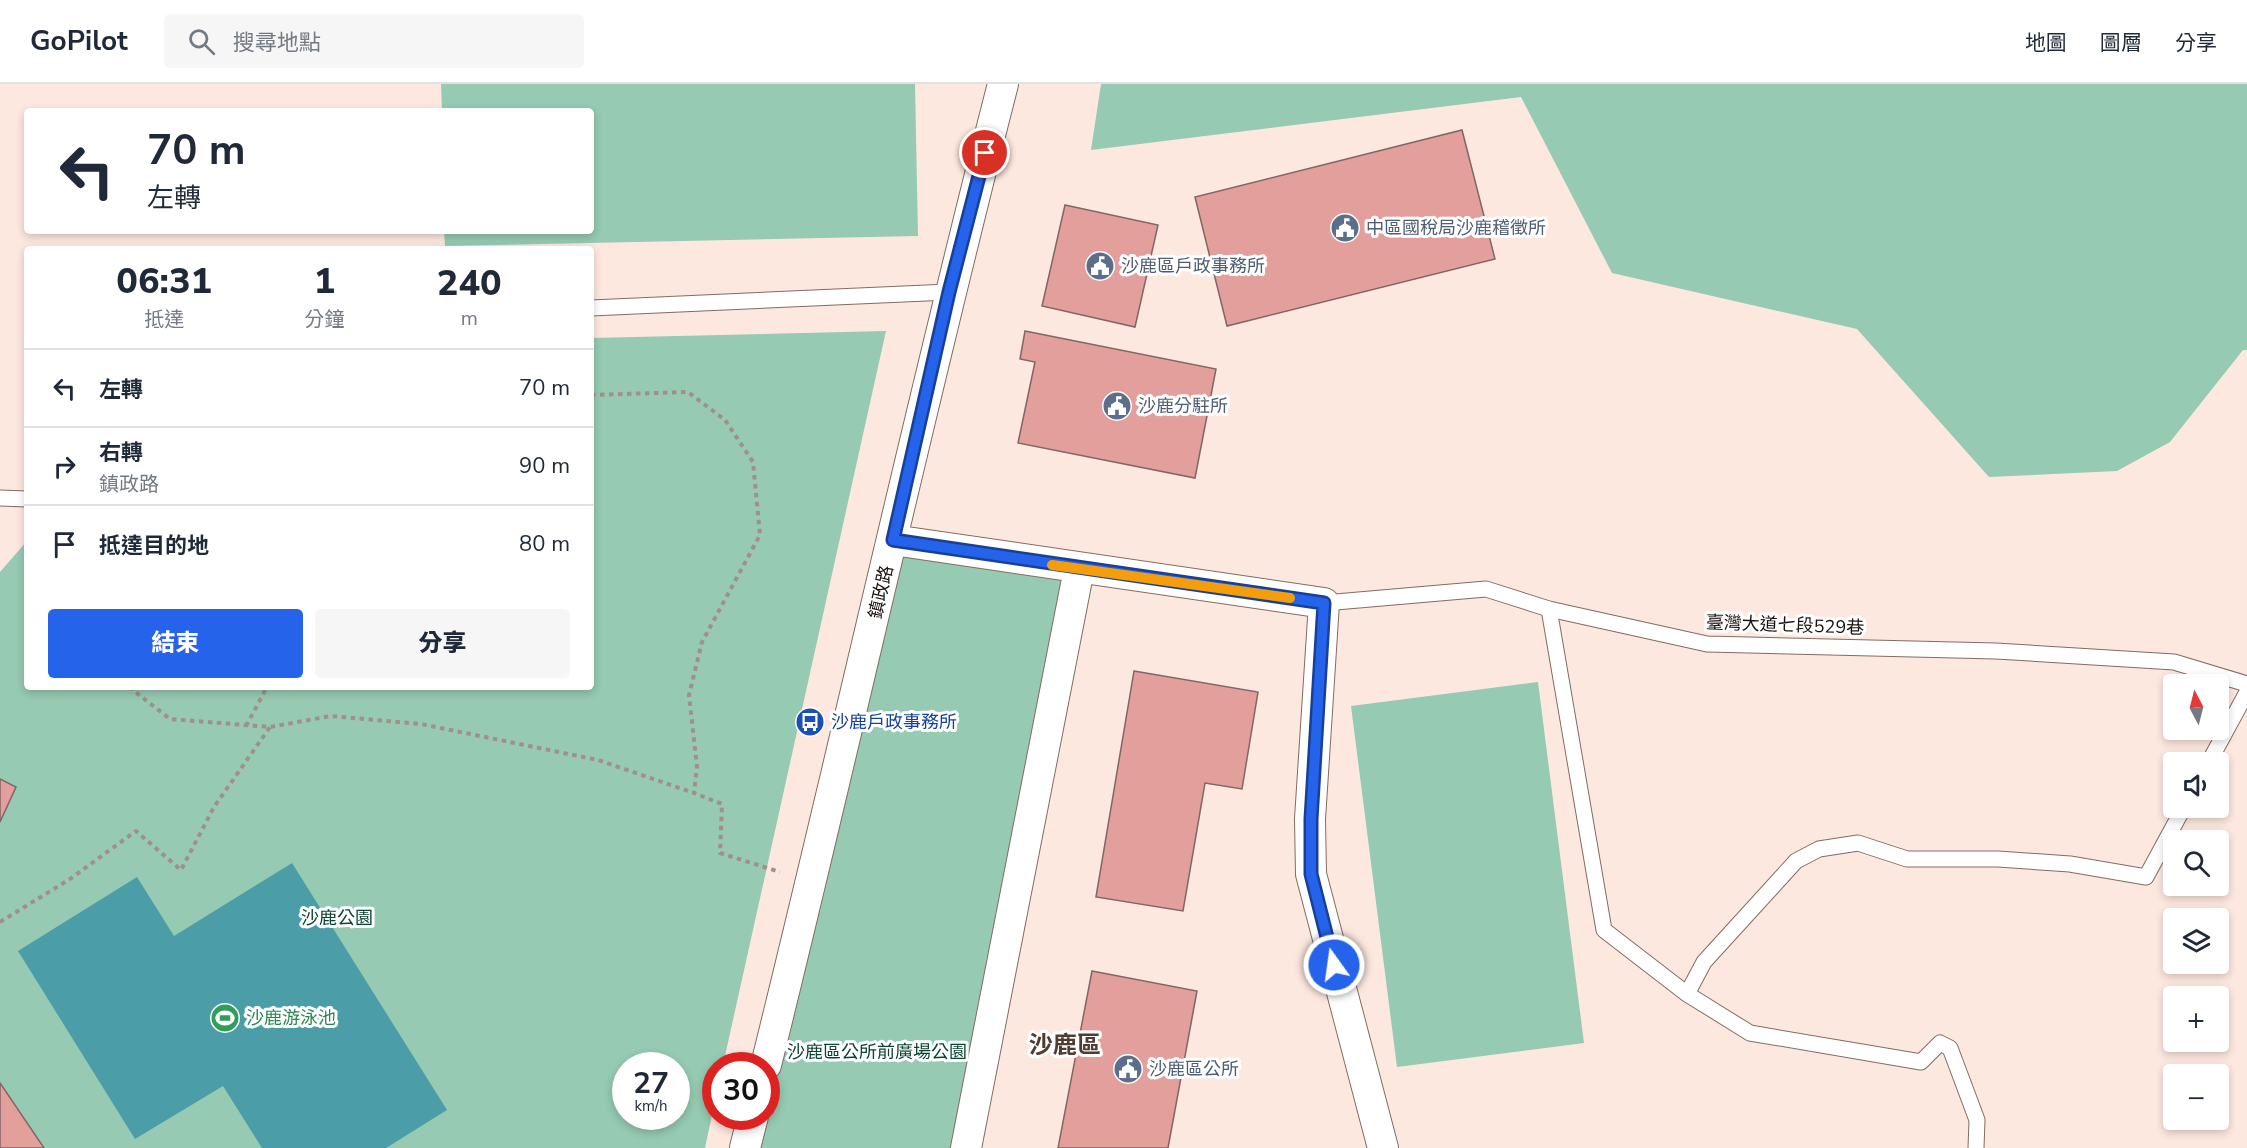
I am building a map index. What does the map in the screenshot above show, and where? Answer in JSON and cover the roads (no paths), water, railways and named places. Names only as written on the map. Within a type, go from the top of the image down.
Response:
[{"type":"street","name":"鎮政路","points":[[769,1052],[893,540],[949,292],[1003,84]]},
{"type":"street","points":[[893,540],[1324,603],[1311,819],[1311,874],[1383,1148]]},
{"type":"street","points":[[966,1148],[1079,569]]},
{"type":"street","points":[[745,1148],[750,1130]]},
{"type":"lane","points":[[594,308],[949,292]]},
{"type":"lane","points":[[0,498],[24,499]]},
{"type":"lane","name":"臺灣大道七段529巷","points":[[1324,603],[1486,590],[1549,609],[1707,644],[1996,651],[2174,662],[2247,684]]},
{"type":"lane","points":[[1549,609],[1604,930],[1687,994],[1750,1033],[1921,1062],[1940,1043],[1950,1048],[1977,1120],[1976,1148]]},
{"type":"lane","points":[[2214,752],[2247,692]]},
{"type":"lane","points":[[1687,994],[1704,962],[1788,869],[1796,861],[1819,849],[1858,843],[1907,859],[2070,864],[2146,877],[2178,818]]},
{"type":"water","name":"沙鹿游泳池","points":[[292,863],[447,1110],[386,1148],[262,1148],[223,1086],[135,1139],[18,951],[137,877],[174,936]]},
{"type":"place","name":"中區國稅局沙鹿稽徵所","points":[[1345,228]]},
{"type":"place","name":"沙鹿區戶政事務所","points":[[1100,266]]},
{"type":"place","name":"沙鹿分駐所","points":[[1117,406]]},
{"type":"place","name":"沙鹿戶政事務所","points":[[810,722]]},
{"type":"place","name":"沙鹿游泳池","points":[[225,1018]]},
{"type":"place","name":"沙鹿區公所","points":[[1128,1069]]},
{"type":"district","name":"沙鹿區","points":[[1065,1045]]},
{"type":"park label","name":"沙鹿公園","points":[[337,918]]},
{"type":"park label","name":"沙鹿區公所前廣場公園","points":[[877,1052]]}]
